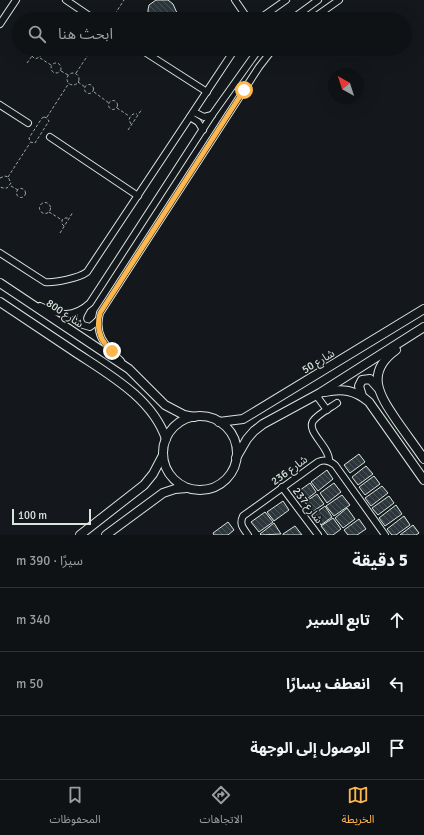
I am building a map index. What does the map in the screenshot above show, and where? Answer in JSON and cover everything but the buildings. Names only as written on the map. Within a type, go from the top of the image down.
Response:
[{"type":"main road","name":"شارع 800","points":[[0,283],[130,369],[166,405],[184,415],[194,417]]},
{"type":"main road","points":[[2,305],[114,378],[135,395],[154,415],[163,428],[166,439]]},
{"type":"main road","name":"شارع 50","points":[[219,422],[243,419],[253,414],[424,309]]},
{"type":"main road","points":[[378,388],[378,379],[381,366],[385,360],[422,328]]},
{"type":"main road","points":[[106,535],[163,493],[175,489],[187,488],[203,490],[218,485],[230,474],[236,458],[247,439],[263,424],[318,394],[422,328]]},
{"type":"main road","points":[[362,396],[359,386],[362,380],[370,379],[378,388],[384,401],[424,459]]},
{"type":"main road","points":[[318,394],[341,389],[352,391],[362,396],[375,409],[424,480]]},
{"type":"main road","points":[[80,535],[144,485],[153,474],[163,454],[166,439],[171,431],[177,424],[185,420],[194,417],[211,419],[219,422],[228,430],[234,441],[236,458]]},
{"type":"main road","points":[[163,454],[165,466],[172,477],[176,482],[187,488]]},
{"type":"street","points":[[0,24],[14,0]]},
{"type":"street","points":[[66,0],[84,12]]},
{"type":"street","points":[[235,0],[243,12]]},
{"type":"street","points":[[269,12],[286,0]]},
{"type":"street","points":[[302,12],[318,0]]},
{"type":"street","points":[[322,12],[339,0]]},
{"type":"street","points":[[151,56],[207,92]]},
{"type":"street","points":[[0,253],[45,282],[82,275],[89,270],[230,56]]},
{"type":"street","points":[[254,56],[212,115],[95,297],[85,308],[80,316],[80,320],[83,325],[90,327],[96,323],[103,307],[268,56]]},
{"type":"street","points":[[0,105],[28,123]]},
{"type":"street","points":[[192,114],[204,117],[212,115]]},
{"type":"street","points":[[192,114],[203,130]]},
{"type":"street","points":[[50,137],[138,196]]},
{"type":"street","points":[[19,296],[55,313],[64,314],[78,312],[85,308]]},
{"type":"street","points":[[98,320],[99,331],[104,343],[130,369]]},
{"type":"street","points":[[318,394],[327,410]]},
{"type":"street","points":[[337,403],[315,419],[312,426],[313,431],[327,452],[329,461],[335,465],[384,535]]},
{"type":"street","name":"شارع 236","points":[[248,535],[241,525],[243,516],[318,462],[329,461]]},
{"type":"street","name":"شارع 237","points":[[282,487],[318,535]]},
{"type":"path","points":[[116,12],[124,0]]},
{"type":"path","points":[[27,63],[32,56],[36,59],[40,57],[52,65]]},
{"type":"path","points":[[76,74],[88,56]]},
{"type":"path","points":[[52,65],[58,63],[61,66],[60,70]]},
{"type":"path","points":[[52,65],[51,69],[53,72],[57,73],[60,70]]},
{"type":"path","points":[[60,70],[68,75],[71,73],[76,74]]},
{"type":"path","points":[[76,74],[78,76],[78,82]]},
{"type":"path","points":[[68,75],[67,80],[69,84]]},
{"type":"path","points":[[69,84],[74,85],[78,82]]},
{"type":"path","points":[[78,82],[85,87],[86,93],[91,94],[93,92],[109,103],[108,106],[110,109],[116,107]]},
{"type":"path","points":[[30,142],[35,143],[49,121],[47,118],[69,84]]},
{"type":"path","points":[[85,87],[89,85],[92,86],[94,88],[93,92]]},
{"type":"path","points":[[109,103],[115,101],[117,104],[116,107],[130,117]]},
{"type":"path","points":[[128,130],[142,109]]},
{"type":"path","points":[[130,117],[134,114],[138,114]]},
{"type":"path","points":[[130,117],[129,120],[131,125]]},
{"type":"path","points":[[8,177],[30,142],[29,138],[42,118],[47,118]]},
{"type":"path","points":[[0,178],[4,176],[8,177]]},
{"type":"path","points":[[8,177],[11,181],[10,186]]},
{"type":"path","points":[[0,188],[5,189],[10,186]]},
{"type":"path","points":[[10,186],[18,190],[20,188],[24,189],[26,191],[25,195],[23,197],[18,196],[18,190]]},
{"type":"path","points":[[49,211],[50,208],[48,204],[41,204],[39,210],[46,213],[49,211],[62,220],[62,224],[64,226]]},
{"type":"path","points":[[60,233],[74,212]]},
{"type":"path","points":[[62,220],[69,218]]},
{"type":"route","points":[[112,351],[107,347],[101,338],[98,326],[98,320],[103,307],[244,90]]}]
